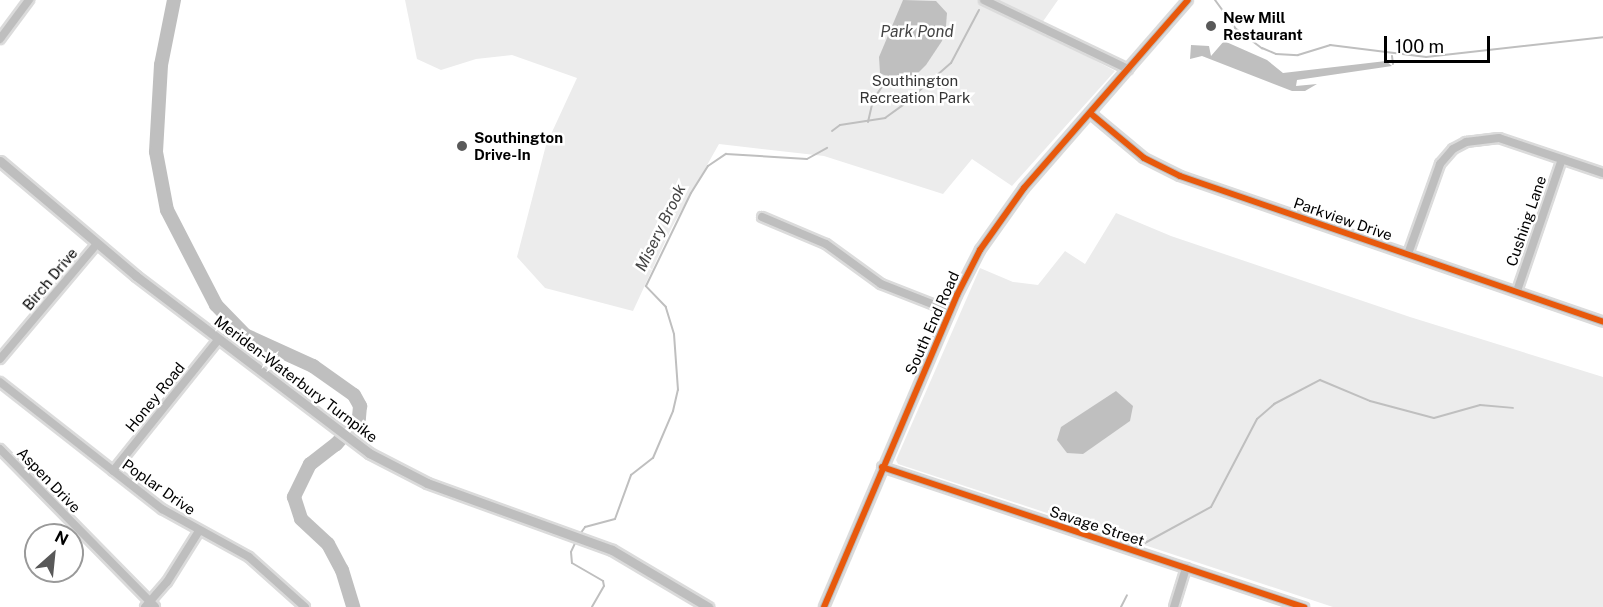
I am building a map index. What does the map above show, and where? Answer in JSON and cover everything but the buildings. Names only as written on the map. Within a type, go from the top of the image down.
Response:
[{"type":"main road","name":"Meriden-Waterbury Turnpike","points":[[0,161],[97,244],[350,441],[427,483],[584,538],[646,568],[708,607]]},
{"type":"street","points":[[0,39],[29,0]]},
{"type":"street","points":[[984,0],[1128,69]]},
{"type":"street","name":"South End Road","points":[[824,607],[950,311],[994,227],[1188,0]]},
{"type":"street","name":"Parkview Drive","points":[[1090,113],[1162,169],[1603,322]]},
{"type":"street","points":[[1408,254],[1440,164],[1460,144],[1483,137],[1499,138],[1603,173]]},
{"type":"street","name":"Cushing Lane","points":[[1517,291],[1562,159]]},
{"type":"street","points":[[762,217],[826,243],[881,284],[950,311]]},
{"type":"street","name":"Birch Drive","points":[[0,359],[97,244]]},
{"type":"street","name":"Honey Road","points":[[113,471],[218,340]]},
{"type":"street","name":"Poplar Drive","points":[[0,382],[162,509],[249,557],[305,607]]},
{"type":"street","name":"Aspen Drive","points":[[0,449],[150,605]]},
{"type":"street","name":"Savage Street","points":[[882,468],[1304,607]]},
{"type":"street","points":[[150,605],[199,531]]},
{"type":"street","points":[[1174,607],[1186,568]]},
{"type":"green space","name":"Southington Recreation Park","points":[[405,0],[1058,0],[1037,30],[1115,71],[1012,186],[972,159],[943,194],[824,156],[719,144],[672,227],[633,311],[545,288],[517,257],[546,145],[577,78],[512,55],[476,59],[441,70],[417,59]]},
{"type":"green space","points":[[1116,213],[1171,236],[1410,317],[1603,377],[1603,607],[1333,607],[898,464],[896,460],[980,268],[1013,282],[1038,285],[1065,251],[1085,264]]},
{"type":"water","name":"Park Pond","points":[[903,0],[936,1],[947,13],[946,26],[942,41],[926,65],[918,73],[896,81],[880,73],[879,57]]},
{"type":"water","points":[[1224,41],[1267,60],[1283,73],[1386,61],[1392,66],[1297,80],[1296,86],[1317,84],[1305,91],[1292,91],[1202,56],[1190,59],[1191,45],[1209,46],[1211,56]]},
{"type":"water","points":[[1116,391],[1133,406],[1130,421],[1083,454],[1067,453],[1057,440],[1061,427]]},
{"type":"waterway","points":[[174,0],[161,65],[156,152],[167,210],[216,305],[245,335],[313,366],[354,395],[360,406],[359,418],[336,444],[310,464],[294,497],[301,519],[328,544],[342,570],[353,607]]},
{"type":"waterway","name":"Misery Brook","points":[[1215,0],[1235,28],[1262,48],[1276,54],[1298,55],[1330,45],[1426,57],[1603,37]]},
{"type":"waterway","name":"Misery Brook","points":[[832,131],[840,125],[885,118],[903,105],[951,63],[979,10]]},
{"type":"waterway","points":[[1392,56],[1393,64]]},
{"type":"waterway","points":[[868,122],[873,100],[886,81]]},
{"type":"waterway","name":"Misery Brook","points":[[580,534],[585,527],[615,519],[631,475],[653,458],[673,411],[678,390],[674,334],[666,307],[646,286],[691,193],[708,166],[726,154],[807,159],[827,148]]},
{"type":"waterway","points":[[1143,544],[1211,507],[1257,419],[1274,404],[1320,380],[1370,401],[1434,418],[1480,405],[1513,408]]},
{"type":"waterway","name":"Misery Brook","points":[[577,539],[571,552],[572,563],[603,581],[604,586],[592,607]]},
{"type":"waterway","points":[[1121,607],[1127,595]]},
{"type":"cycle path","points":[[824,607],[957,295],[980,250],[1024,188],[1188,0]]},
{"type":"cycle path","points":[[1090,113],[1144,158],[1180,176],[1603,322]]},
{"type":"cycle path","points":[[882,467],[1304,607]]},
{"type":"place","name":"New Mill Restaurant","points":[[1211,26]]},
{"type":"place","name":"Southington Drive-In","points":[[462,146]]}]
